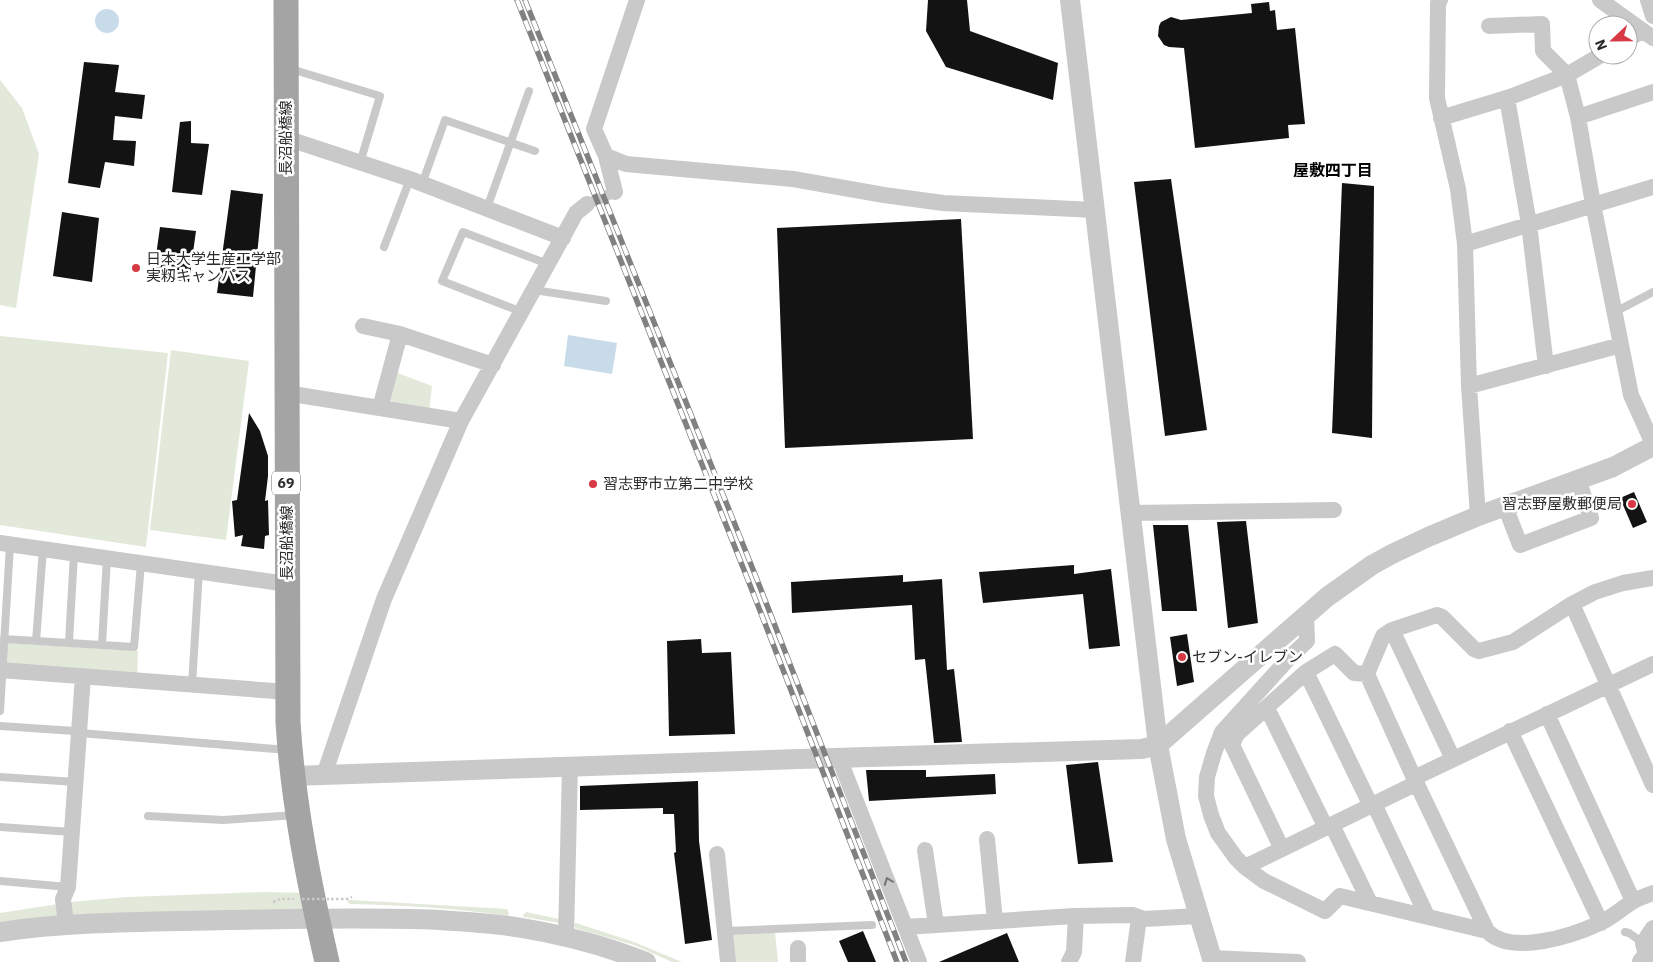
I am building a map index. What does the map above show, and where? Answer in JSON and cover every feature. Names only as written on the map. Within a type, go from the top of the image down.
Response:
[{"type":"main road","name":"長沼船橋線","points":[[286,0],[287,584],[290,750],[298,814],[327,962]]},
{"type":"street","points":[[324,775],[384,599],[461,421],[576,213],[587,204],[615,192],[606,156],[594,129],[637,0]]},
{"type":"street","points":[[1070,0],[1158,745],[1176,839],[1212,960],[1298,962]]},
{"type":"street","points":[[1440,0],[1438,3],[1438,98],[1458,189],[1465,244],[1470,386],[1478,516]]},
{"type":"street","points":[[1600,0],[1648,35]]},
{"type":"street","points":[[1648,0],[1653,16]]},
{"type":"street","points":[[292,776],[1142,749],[1158,745],[1327,596],[1392,554],[1478,516],[1612,467],[1653,445],[1631,395],[1593,204],[1578,117],[1567,75],[1543,51],[1542,24],[1489,26]]},
{"type":"street","points":[[1442,118],[1507,98],[1567,75],[1588,63]]},
{"type":"street","points":[[1578,117],[1653,92]]},
{"type":"street","points":[[1507,98],[1529,224],[1546,366]]},
{"type":"street","points":[[286,138],[416,181],[563,238]]},
{"type":"street","points":[[606,156],[626,164],[793,178],[884,195],[943,203],[1095,210]]},
{"type":"street","points":[[1465,244],[1593,204],[1653,188]]},
{"type":"street","points":[[363,326],[400,334],[493,365]]},
{"type":"street","points":[[380,408],[400,334]]},
{"type":"street","points":[[1470,386],[1621,345]]},
{"type":"street","points":[[286,393],[461,421]]},
{"type":"street","points":[[1505,506],[1520,545],[1592,518],[1578,479]]},
{"type":"street","points":[[1131,513],[1334,510]]},
{"type":"street","points":[[5,544],[287,584]]},
{"type":"street","points":[[1653,578],[1623,583],[1595,592],[1572,604],[1513,642],[1479,651],[1474,649],[1442,617],[1437,615],[1392,630],[1383,636],[1367,674],[1415,781],[1487,930],[1493,937],[1515,944],[1549,940],[1601,923],[1633,901],[1653,893]]},
{"type":"street","points":[[1572,604],[1653,785]]},
{"type":"street","points":[[1306,615],[1308,641],[1290,657],[1222,732],[1214,753],[1208,777],[1206,796],[1218,833],[1236,858],[1264,881],[1326,911],[1340,896],[1487,930]]},
{"type":"street","points":[[1392,630],[1453,759]]},
{"type":"street","points":[[1282,849],[1232,745],[1237,734],[1306,672],[1335,654],[1354,673],[1367,674]]},
{"type":"street","points":[[1245,867],[1372,805],[1453,759],[1653,664]]},
{"type":"street","points":[[1,670],[288,692]]},
{"type":"street","points":[[1306,672],[1427,916]]},
{"type":"street","points":[[66,924],[63,899],[68,887],[84,676]]},
{"type":"street","points":[[1267,708],[1370,903]]},
{"type":"street","points":[[1547,714],[1633,901]]},
{"type":"street","points":[[1510,731],[1601,923]]},
{"type":"street","points":[[839,758],[919,962]]},
{"type":"street","points":[[566,936],[570,766]]},
{"type":"street","points":[[987,839],[995,921]]},
{"type":"street","points":[[925,850],[936,925]]},
{"type":"street","points":[[717,854],[728,962]]},
{"type":"street","points":[[0,932],[66,924],[316,906],[409,919],[481,922],[521,927],[566,936],[646,962]]},
{"type":"street","points":[[906,927],[1076,916],[1133,915],[1139,918],[1198,916]]},
{"type":"street","points":[[1069,962],[1074,952],[1076,916]]},
{"type":"street","points":[[1134,962],[1139,918]]},
{"type":"street","points":[[1646,952],[1653,928]]},
{"type":"lane","points":[[286,68],[380,96],[360,163]]},
{"type":"lane","points":[[487,208],[528,91]]},
{"type":"lane","points":[[384,247],[445,120],[534,151]]},
{"type":"lane","points":[[522,312],[442,281],[462,232],[548,264]]},
{"type":"lane","points":[[534,290],[606,301]]},
{"type":"lane","points":[[1615,312],[1653,292]]},
{"type":"lane","points":[[0,711],[4,639],[5,544]]},
{"type":"lane","points":[[36,641],[43,549]]},
{"type":"lane","points":[[69,642],[74,554]]},
{"type":"lane","points":[[102,644],[107,558]]},
{"type":"lane","points":[[4,639],[134,647],[141,563]]},
{"type":"lane","points":[[192,685],[199,571]]},
{"type":"lane","points":[[0,726],[290,750]]},
{"type":"lane","points":[[0,777],[76,782]]},
{"type":"lane","points":[[148,816],[223,820],[298,814]]},
{"type":"lane","points":[[0,826],[72,832]]},
{"type":"lane","points":[[0,881],[68,887]]},
{"type":"lane","points":[[726,931],[872,925]]},
{"type":"lane","points":[[1625,932],[1629,933],[1646,952]]},
{"type":"path","points":[[274,902],[280,899],[316,906],[347,900],[352,897]]},
{"type":"green space","points":[[0,80],[22,108],[39,154],[16,308],[0,305]]},
{"type":"green space","points":[[0,336],[168,353],[146,547],[0,525]]},
{"type":"green space","points":[[171,350],[249,361],[226,540],[150,530]]},
{"type":"green space","points":[[395,372],[432,386],[429,413],[388,406]]},
{"type":"green space","points":[[7,643],[138,651],[137,677],[7,667]]},
{"type":"green space","points":[[265,892],[306,893],[307,913],[0,927],[0,913],[71,902],[127,897]]},
{"type":"green space","points":[[347,901],[507,909],[509,913],[508,916],[429,907],[350,904]]},
{"type":"green space","points":[[526,912],[559,919],[560,923],[524,917],[523,915]]},
{"type":"green space","points":[[576,923],[634,942],[682,962],[672,962],[634,945],[575,928],[574,924]]},
{"type":"green space","points":[[775,932],[778,962],[735,962],[733,934]]},
{"type":"water","points":[[107,9],[116,12],[119,21],[116,30],[107,33],[98,30],[95,21],[98,12]]},
{"type":"water","points":[[568,335],[617,343],[612,374],[564,366]]},
{"type":"building","points":[[928,0],[967,0],[970,31],[1058,63],[1053,100],[946,67],[926,31]]},
{"type":"building","points":[[1269,2],[1270,11],[1275,10],[1277,30],[1295,28],[1305,124],[1288,125],[1289,138],[1195,148],[1184,48],[1164,45],[1158,36],[1161,22],[1171,17],[1181,20],[1252,13],[1251,4]]},
{"type":"building","points":[[84,62],[119,65],[115,92],[145,95],[142,119],[115,116],[113,140],[136,141],[134,166],[105,162],[100,188],[68,183]]},
{"type":"building","points":[[191,121],[191,143],[209,144],[202,195],[172,192],[180,122]]},
{"type":"building","points":[[1171,179],[1207,430],[1165,436],[1134,182]]},
{"type":"building","points":[[1342,183],[1374,186],[1372,438],[1332,433]]},
{"type":"building","points":[[231,190],[263,194],[253,297],[217,293]]},
{"type":"building","points":[[62,212],[99,218],[92,282],[53,276]]},
{"type":"building","points":[[961,219],[973,439],[785,448],[777,228]]},
{"type":"building","points":[[160,227],[196,231],[189,282],[153,277]]},
{"type":"building","points":[[249,413],[260,431],[268,456],[265,501],[268,500],[269,535],[265,536],[264,549],[241,546],[243,535],[235,537],[232,501],[237,500]]},
{"type":"building","points":[[1634,492],[1647,522],[1633,528],[1620,498]]},
{"type":"building","points":[[1246,521],[1258,623],[1228,628],[1217,522]]},
{"type":"building","points":[[1153,525],[1188,525],[1197,611],[1162,611]]},
{"type":"building","points":[[1074,565],[1074,574],[1111,569],[1120,646],[1089,649],[1083,594],[983,603],[979,572]]},
{"type":"building","points":[[903,575],[903,582],[942,579],[947,670],[954,669],[962,742],[934,743],[925,659],[915,660],[912,605],[792,613],[791,582]]},
{"type":"building","points":[[1187,634],[1194,682],[1177,686],[1170,637]]},
{"type":"building","points":[[701,639],[702,653],[731,652],[735,734],[669,736],[667,641]]},
{"type":"building","points":[[1098,762],[1113,862],[1078,864],[1066,765]]},
{"type":"building","points":[[866,770],[926,770],[926,777],[995,774],[996,794],[869,801]]},
{"type":"building","points":[[698,781],[699,841],[712,940],[685,944],[674,853],[676,852],[674,814],[663,814],[663,808],[580,810],[580,786]]},
{"type":"building","points":[[863,931],[876,962],[848,962],[839,941]]},
{"type":"building","points":[[1007,933],[1019,962],[939,962]]},
{"type":"railway","points":[[517,0],[748,580],[897,962]]},
{"type":"railway","points":[[525,0],[756,577],[906,962]]},
{"type":"place","name":"日本大学生産工学部 実籾キャンパス","points":[[136,268]]},
{"type":"place","name":"習志野市立第二中学校","points":[[593,484]]},
{"type":"place","name":"習志野屋敷郵便局","points":[[1632,504]]},
{"type":"place","name":"セブン-イレブン","points":[[1182,657]]},
{"type":"district","name":"屋敷四丁目","points":[[1333,170]]}]
